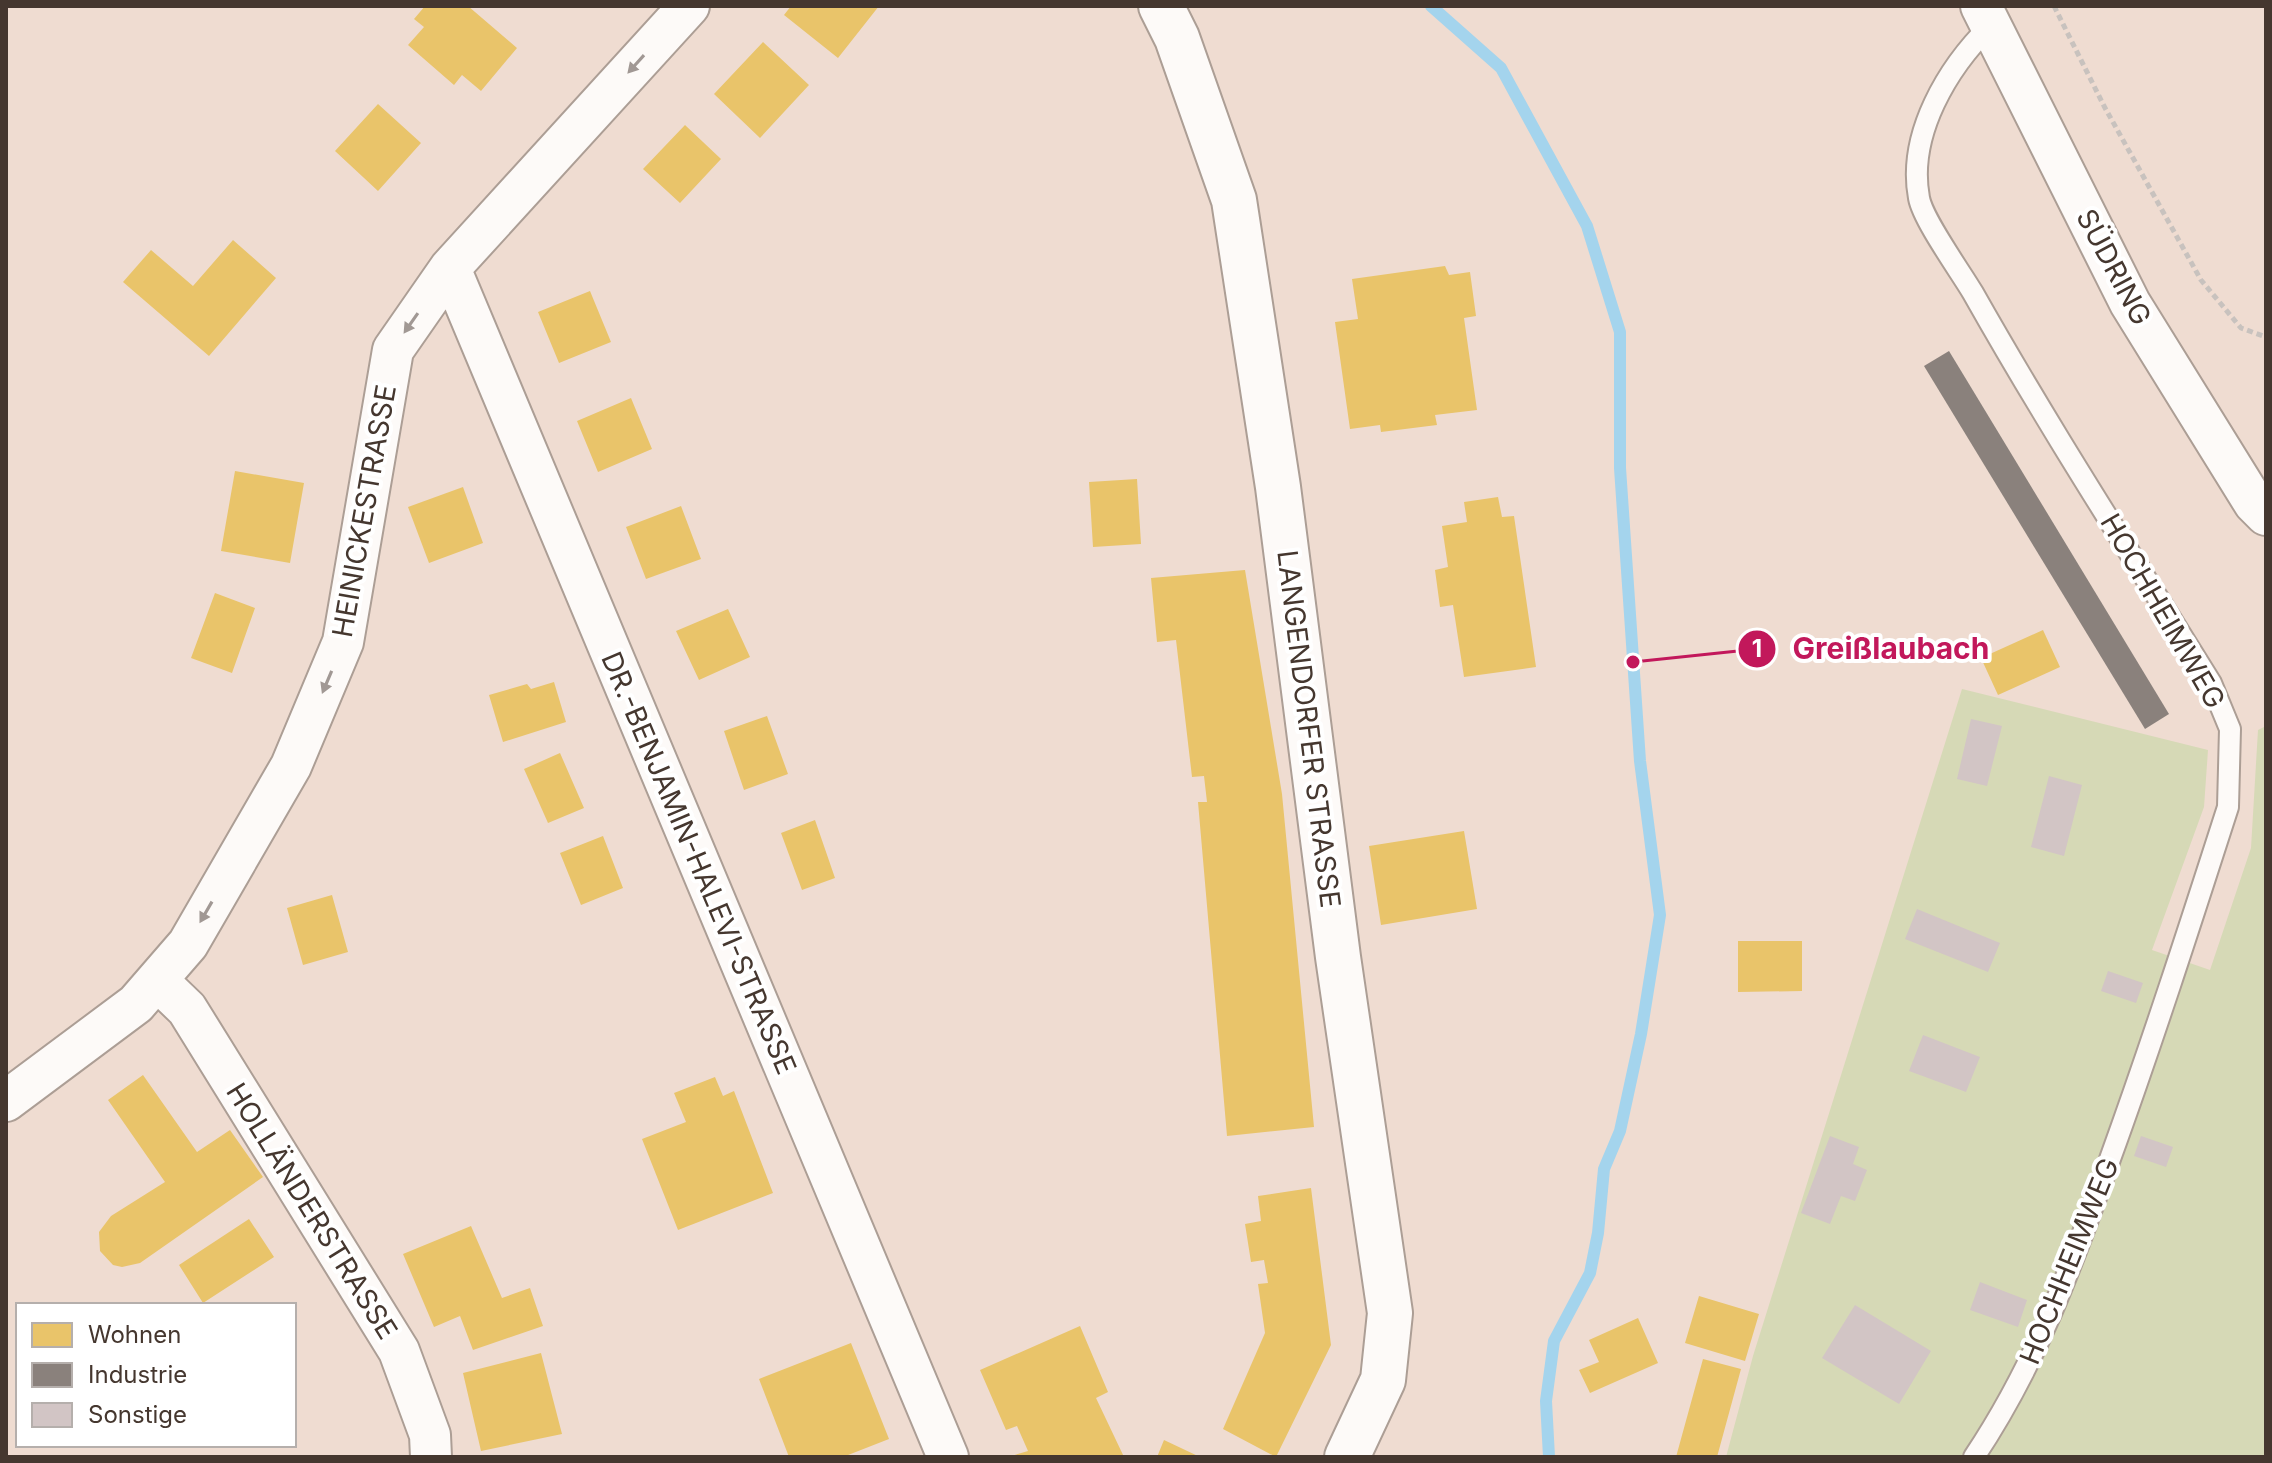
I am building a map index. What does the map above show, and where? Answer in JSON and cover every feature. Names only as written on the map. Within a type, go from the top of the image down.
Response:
[{"type":"main road","name":"LANGENDORFER STRASSE","points":[[1161,6],[1177,38],[1234,200],[1278,487],[1338,957],[1390,1313],[1383,1380],[1347,1457]]},
{"type":"street","name":"HEINICKESTRASSE","points":[[6,1101],[136,1004],[159,982],[188,944],[291,766],[343,642],[393,350],[450,268],[689,6]]},
{"type":"street","name":"SÜDRING","points":[[1986,15],[2130,303],[2254,503],[2266,515]]},
{"type":"street","name":"DR.-BENJAMIN-HALEVI-STRASSE","points":[[450,268],[948,1457]]},
{"type":"street","name":"HOLLÄNDERSTRASSE","points":[[159,982],[187,1009],[399,1351],[430,1435],[431,1457]]},
{"type":"lane","name":"HOCHHEIMWEG","points":[[1974,1457],[2011,1402],[2067,1281],[2151,1045],[2228,807],[2231,766],[2230,729],[2211,683],[2004,348],[1919,200],[1918,155],[1940,90],[1986,15]]},
{"type":"path","points":[[2054,6],[2104,106],[2201,280],[2241,328],[2266,337]]},
{"type":"green space","points":[[1962,689],[2208,750],[2204,807],[2152,950],[2210,970],[2251,848],[2258,730],[2266,726],[2266,1457],[1726,1457],[1753,1356]]},
{"type":"building: Wohnen","points":[[425,6],[468,6],[517,48],[481,91],[462,75],[454,85],[408,45],[424,27],[414,19]]},
{"type":"building: Wohnen","points":[[791,6],[879,6],[838,58],[784,15]]},
{"type":"building: Wohnen","points":[[763,42],[809,85],[760,138],[714,94]]},
{"type":"building: Wohnen","points":[[378,104],[421,143],[378,191],[335,151]]},
{"type":"building: Wohnen","points":[[685,125],[721,159],[680,203],[643,169]]},
{"type":"building: Wohnen","points":[[233,240],[276,278],[209,356],[123,282],[151,250],[193,286]]},
{"type":"building: Wohnen","points":[[1445,266],[1449,275],[1470,272],[1476,316],[1464,318],[1477,410],[1435,415],[1437,425],[1381,432],[1380,425],[1350,429],[1335,322],[1358,319],[1352,279]]},
{"type":"building: Wohnen","points":[[590,291],[611,342],[559,363],[538,312]]},
{"type":"building: Wohnen","points":[[631,398],[652,449],[598,472],[577,421]]},
{"type":"building: Wohnen","points":[[235,471],[304,483],[290,563],[221,551]]},
{"type":"building: Wohnen","points":[[1137,479],[1141,544],[1093,547],[1089,482]]},
{"type":"building: Wohnen","points":[[463,487],[483,543],[429,563],[408,507]]},
{"type":"building: Wohnen","points":[[1498,497],[1502,517],[1514,516],[1536,667],[1464,677],[1453,605],[1440,607],[1435,570],[1448,567],[1442,526],[1467,522],[1464,502]]},
{"type":"building: Wohnen","points":[[681,506],[701,559],[646,579],[626,527]]},
{"type":"building: Wohnen","points":[[1245,570],[1282,794],[1314,1127],[1227,1136],[1198,802],[1207,802],[1204,776],[1192,777],[1176,640],[1157,642],[1151,578]]},
{"type":"building: Wohnen","points":[[215,593],[255,608],[232,673],[191,658]]},
{"type":"building: Wohnen","points":[[728,609],[750,657],[699,680],[676,631]]},
{"type":"building: Wohnen","points":[[2043,630],[2060,667],[1998,695],[1981,658]]},
{"type":"building: Wohnen","points":[[554,682],[566,722],[503,742],[489,695],[527,684],[531,689]]},
{"type":"building: Wohnen","points":[[767,716],[788,774],[744,790],[724,731]]},
{"type":"building: Wohnen","points":[[560,753],[584,808],[548,823],[524,769]]},
{"type":"building: Wohnen","points":[[815,820],[835,878],[802,890],[781,833]]},
{"type":"building: Wohnen","points":[[1464,831],[1477,909],[1381,925],[1369,846]]},
{"type":"building: Wohnen","points":[[603,836],[623,888],[581,905],[560,853]]},
{"type":"building: Wohnen","points":[[332,895],[348,952],[303,965],[287,908]]},
{"type":"building: Wohnen","points":[[1738,941],[1802,941],[1802,991],[1738,992]]},
{"type":"building: Wohnen","points":[[143,1075],[197,1152],[230,1130],[263,1177],[140,1263],[122,1267],[113,1265],[100,1251],[99,1232],[111,1216],[165,1182],[108,1100]]},
{"type":"building: Wohnen","points":[[715,1077],[723,1096],[734,1091],[773,1193],[678,1230],[642,1139],[686,1122],[674,1093]]},
{"type":"building: Wohnen","points":[[1311,1188],[1331,1345],[1276,1457],[1223,1429],[1265,1333],[1258,1284],[1268,1283],[1264,1260],[1251,1262],[1245,1224],[1261,1221],[1258,1196]]},
{"type":"building: Wohnen","points":[[249,1219],[274,1257],[203,1303],[179,1265]]},
{"type":"building: Wohnen","points":[[471,1226],[502,1298],[530,1288],[543,1326],[473,1350],[460,1316],[434,1327],[403,1254]]},
{"type":"building: Wohnen","points":[[1699,1296],[1759,1314],[1745,1361],[1685,1343]]},
{"type":"building: Wohnen","points":[[1638,1318],[1658,1363],[1590,1393],[1579,1370],[1599,1362],[1589,1340]]},
{"type":"building: Wohnen","points":[[1080,1326],[1108,1392],[1096,1398],[1124,1457],[1008,1457],[1028,1451],[1017,1426],[1006,1430],[980,1370]]},
{"type":"building: Wohnen","points":[[851,1343],[889,1439],[843,1457],[789,1457],[759,1379]]},
{"type":"building: Wohnen","points":[[541,1353],[562,1434],[481,1451],[463,1373]]},
{"type":"building: Wohnen","points":[[1703,1359],[1741,1369],[1717,1457],[1676,1457]]},
{"type":"building: Wohnen","points":[[1164,1440],[1200,1457],[1157,1457]]},
{"type":"building: Industrie","points":[[1949,351],[2169,714],[2145,729],[1924,366]]},
{"type":"building: Sonstige","points":[[1971,719],[2002,726],[1987,786],[1957,779]]},
{"type":"building: Sonstige","points":[[2049,776],[2082,785],[2064,856],[2031,847]]},
{"type":"building: Sonstige","points":[[1917,909],[2000,943],[1988,972],[1905,939]]},
{"type":"building: Sonstige","points":[[2108,971],[2143,983],[2136,1003],[2101,991]]},
{"type":"building: Sonstige","points":[[1923,1035],[1980,1057],[1966,1092],[1909,1071]]},
{"type":"building: Sonstige","points":[[1830,1136],[1859,1147],[1853,1164],[1867,1170],[1855,1201],[1841,1196],[1830,1224],[1801,1213]]},
{"type":"building: Sonstige","points":[[2141,1136],[2173,1147],[2166,1167],[2134,1156]]},
{"type":"building: Sonstige","points":[[1980,1282],[2027,1300],[2018,1327],[1970,1310]]},
{"type":"building: Sonstige","points":[[1855,1305],[1931,1351],[1899,1404],[1822,1358]]},
{"type":"waterway","points":[[1431,6],[1501,68],[1587,226],[1620,332],[1620,468],[1640,761],[1660,915],[1641,1034],[1620,1131],[1604,1169],[1598,1233],[1590,1273],[1554,1341],[1546,1401],[1549,1457]]},
{"type":"place","name":"Greißlaubach","points":[[1633,662]]}]
